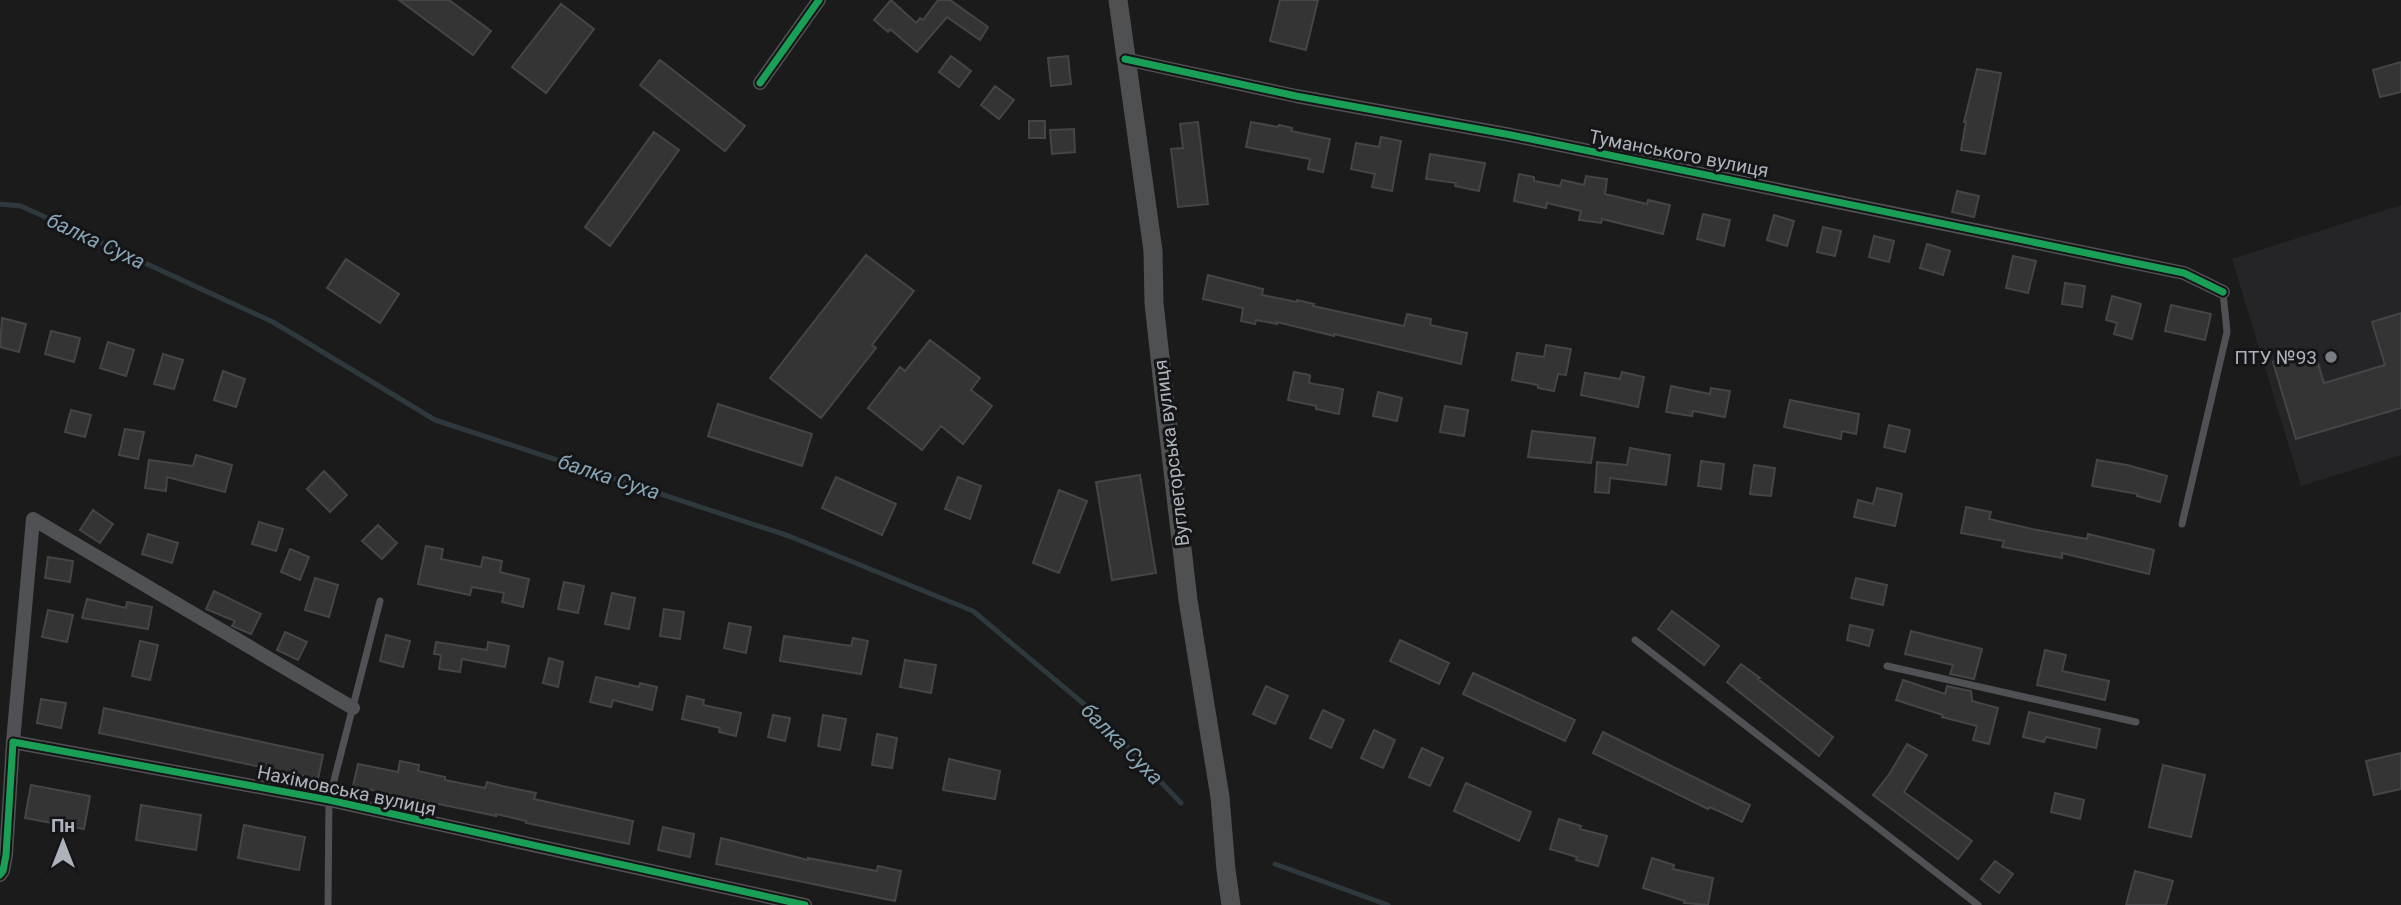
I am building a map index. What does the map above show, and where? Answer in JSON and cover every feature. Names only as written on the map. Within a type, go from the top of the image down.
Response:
[{"type":"main road","name":"Вуглегорська вулиця","points":[[1118,0],[1153,251],[1154,303],[1160,364],[1188,600],[1220,797],[1231,905]]},
{"type":"street","points":[[760,82],[819,0]]},
{"type":"street","name":"Туманського вулиця","points":[[1125,59],[1296,96],[1511,135],[2171,270],[2184,273],[2223,292]]},
{"type":"street","points":[[0,875],[4,871],[6,855],[33,519],[353,708]]},
{"type":"street","name":"Нахімовська вулиця","points":[[13,742],[329,800],[805,905]]},
{"type":"lane","points":[[2182,524],[2227,332],[2223,292]]},
{"type":"lane","points":[[328,905],[329,800],[380,601]]},
{"type":"lane","points":[[1635,640],[1978,905]]},
{"type":"lane","points":[[1887,666],[2136,722]]},
{"type":"shaded area","name":"ПТУ №93","points":[[2401,205],[2401,455],[2301,486],[2232,259]]},
{"type":"building","points":[[399,0],[449,0],[491,31],[473,55]]},
{"type":"building","points":[[891,0],[916,23],[920,18],[923,20],[938,0],[950,0],[988,27],[980,40],[947,17],[917,52],[890,29],[888,32],[874,20]]},
{"type":"building","points":[[1280,0],[1318,0],[1306,50],[1270,41]]},
{"type":"building","points":[[561,4],[594,29],[546,93],[512,67]]},
{"type":"building","points":[[951,56],[971,71],[959,87],[939,72]]},
{"type":"building","points":[[1068,56],[1071,84],[1051,86],[1048,58]]},
{"type":"building","points":[[660,60],[745,126],[725,151],[640,85]]},
{"type":"building","points":[[2401,62],[2401,92],[2380,97],[2373,70]]},
{"type":"building","points":[[1977,69],[2001,73],[1985,154],[1961,150],[1964,122]]},
{"type":"building","points":[[995,86],[1014,100],[999,119],[981,105]]},
{"type":"building","points":[[1029,121],[1045,121],[1045,138],[1029,138]]},
{"type":"building","points":[[1198,122],[1208,204],[1178,207],[1171,149],[1183,148],[1180,124]]},
{"type":"building","points":[[1251,122],[1279,125],[1292,128],[1291,131],[1330,139],[1323,172],[1308,169],[1310,159],[1246,147]]},
{"type":"building","points":[[1074,129],[1075,152],[1052,154],[1050,130]]},
{"type":"building","points":[[654,132],[679,150],[610,246],[585,227]]},
{"type":"building","points":[[1381,137],[1401,141],[1392,191],[1372,187],[1375,174],[1351,169],[1356,143],[1379,147]]},
{"type":"building","points":[[1430,154],[1485,163],[1479,191],[1455,186],[1456,183],[1426,179]]},
{"type":"building","points":[[1519,174],[1534,177],[1534,181],[1560,186],[1562,180],[1584,185],[1586,176],[1607,179],[1605,194],[1647,204],[1648,200],[1670,205],[1663,234],[1602,219],[1601,223],[1579,220],[1581,211],[1547,203],[1546,208],[1514,201]]},
{"type":"building","points":[[1957,191],[1979,196],[1974,217],[1952,212]]},
{"type":"building","points":[[1703,214],[1730,220],[1724,246],[1697,239]]},
{"type":"building","points":[[1774,215],[1794,221],[1787,246],[1767,240]]},
{"type":"building","points":[[1823,227],[1841,231],[1835,256],[1817,252]]},
{"type":"building","points":[[1874,236],[1894,241],[1889,262],[1869,257]]},
{"type":"building","points":[[1927,244],[1950,251],[1943,275],[1920,268]]},
{"type":"building","points":[[866,255],[914,291],[872,345],[876,348],[821,418],[770,378]]},
{"type":"building","points":[[2013,256],[2036,261],[2028,293],[2006,288]]},
{"type":"building","points":[[346,259],[399,294],[380,323],[327,288]]},
{"type":"building","points":[[1208,275],[1263,289],[1262,295],[1297,300],[1404,326],[1407,314],[1431,319],[1430,325],[1467,333],[1461,364],[1277,322],[1256,320],[1255,324],[1241,321],[1243,308],[1203,299]]},
{"type":"building","points":[[2065,283],[2085,286],[2082,307],[2062,304]]},
{"type":"building","points":[[2112,296],[2141,304],[2132,339],[2114,334],[2117,323],[2106,320]]},
{"type":"building","points":[[2171,305],[2211,314],[2205,340],[2165,331]]},
{"type":"building","points":[[2401,313],[2401,408],[2296,439],[2273,362],[2314,350],[2324,383],[2385,365],[2372,322]]},
{"type":"building","points":[[2,318],[26,324],[19,352],[0,347]]},
{"type":"building","points":[[51,331],[80,338],[74,362],[45,354]]},
{"type":"building","points":[[930,340],[980,378],[971,390],[992,406],[963,444],[941,426],[922,450],[868,408],[900,367],[905,371]]},
{"type":"building","points":[[108,342],[134,350],[126,376],[100,368]]},
{"type":"building","points":[[1546,345],[1571,349],[1566,375],[1558,374],[1554,391],[1512,380],[1517,353],[1544,357]]},
{"type":"building","points":[[163,354],[183,360],[174,389],[154,384]]},
{"type":"building","points":[[223,371],[245,379],[236,407],[214,400]]},
{"type":"building","points":[[1294,372],[1310,375],[1309,383],[1343,389],[1339,414],[1288,400]]},
{"type":"building","points":[[1622,372],[1644,377],[1638,407],[1581,395],[1585,373],[1620,379]]},
{"type":"building","points":[[1671,386],[1710,394],[1711,388],[1730,391],[1725,417],[1693,411],[1692,416],[1666,412]]},
{"type":"building","points":[[1378,392],[1402,398],[1397,421],[1373,416]]},
{"type":"building","points":[[1790,400],[1859,414],[1856,434],[1842,431],[1841,439],[1784,427]]},
{"type":"building","points":[[718,404],[812,434],[802,466],[708,436]]},
{"type":"building","points":[[1445,406],[1468,410],[1464,436],[1440,432]]},
{"type":"building","points":[[71,410],[91,415],[85,437],[65,432]]},
{"type":"building","points":[[1889,425],[1910,430],[1905,452],[1884,447]]},
{"type":"building","points":[[125,429],[144,432],[138,459],[119,455]]},
{"type":"building","points":[[1532,431],[1595,438],[1591,463],[1528,457]]},
{"type":"building","points":[[1630,448],[1670,455],[1666,485],[1610,478],[1609,493],[1595,492],[1597,462],[1627,465]]},
{"type":"building","points":[[196,455],[232,465],[225,492],[167,477],[166,491],[145,488],[149,460],[193,466]]},
{"type":"building","points":[[2097,460],[2167,476],[2160,502],[2137,496],[2138,494],[2092,486]]},
{"type":"building","points":[[1701,461],[1724,464],[1721,489],[1698,486]]},
{"type":"building","points":[[1754,465],[1775,468],[1771,496],[1750,494]]},
{"type":"building","points":[[324,471],[347,495],[330,512],[307,489]]},
{"type":"building","points":[[1140,475],[1156,573],[1112,580],[1096,482]]},
{"type":"building","points":[[836,477],[896,504],[882,535],[822,508]]},
{"type":"building","points":[[958,477],[981,486],[970,519],[945,509]]},
{"type":"building","points":[[1877,488],[1902,494],[1895,526],[1854,517],[1858,500],[1873,504]]},
{"type":"building","points":[[1059,490],[1087,501],[1059,573],[1033,563]]},
{"type":"building","points":[[1966,507],[1991,512],[1989,519],[2032,529],[2087,539],[2088,534],[2154,550],[2149,574],[2062,553],[2062,558],[2002,547],[2004,541],[1961,533]]},
{"type":"building","points":[[93,510],[113,524],[100,543],[80,530]]},
{"type":"building","points":[[259,522],[283,529],[276,551],[252,544]]},
{"type":"building","points":[[378,525],[397,543],[382,559],[362,541]]},
{"type":"building","points":[[148,534],[178,543],[172,563],[142,554]]},
{"type":"building","points":[[426,546],[443,549],[441,559],[481,567],[483,557],[502,561],[500,572],[529,579],[523,607],[502,602],[504,593],[472,587],[470,595],[418,584]]},
{"type":"building","points":[[290,549],[309,557],[300,580],[281,572]]},
{"type":"building","points":[[48,557],[73,561],[70,582],[45,578]]},
{"type":"building","points":[[315,578],[338,585],[329,617],[305,610]]},
{"type":"building","points":[[1856,578],[1887,585],[1883,605],[1851,598]]},
{"type":"building","points":[[564,582],[584,586],[578,613],[558,609]]},
{"type":"building","points":[[214,591],[261,614],[251,634],[232,626],[235,621],[206,609]]},
{"type":"building","points":[[612,593],[635,598],[629,629],[605,624]]},
{"type":"building","points":[[87,599],[126,608],[127,602],[152,607],[148,629],[82,618]]},
{"type":"building","points":[[664,609],[684,612],[680,639],[660,636]]},
{"type":"building","points":[[48,610],[73,615],[67,642],[42,637]]},
{"type":"building","points":[[1672,611],[1719,646],[1704,665],[1658,629]]},
{"type":"building","points":[[729,623],[751,627],[746,653],[724,648]]},
{"type":"building","points":[[1850,625],[1873,630],[1869,646],[1847,640]]},
{"type":"building","points":[[1911,631],[1982,649],[1974,679],[1950,674],[1953,665],[1905,654]]},
{"type":"building","points":[[285,632],[307,642],[298,660],[277,650]]},
{"type":"building","points":[[386,635],[410,641],[403,667],[380,661]]},
{"type":"building","points":[[784,636],[851,646],[853,638],[868,641],[861,674],[780,661]]},
{"type":"building","points":[[1400,640],[1449,663],[1439,684],[1390,661]]},
{"type":"building","points":[[140,641],[158,645],[150,680],[132,676]]},
{"type":"building","points":[[436,642],[487,650],[488,642],[509,646],[505,667],[462,659],[460,672],[439,669],[441,655],[434,654]]},
{"type":"building","points":[[2045,650],[2066,655],[2062,671],[2109,681],[2105,700],[2037,685]]},
{"type":"building","points":[[549,658],[563,662],[558,687],[543,683]]},
{"type":"building","points":[[905,660],[936,665],[931,693],[900,687]]},
{"type":"building","points":[[1741,664],[1833,737],[1819,756],[1727,682]]},
{"type":"building","points":[[1473,673],[1575,720],[1565,741],[1463,694]]},
{"type":"building","points":[[596,677],[639,687],[640,683],[657,687],[652,710],[613,700],[611,707],[590,702]]},
{"type":"building","points":[[1903,680],[1945,694],[1947,686],[1971,691],[1972,701],[1998,708],[1989,744],[1973,740],[1977,726],[1942,717],[1943,715],[1896,700]]},
{"type":"building","points":[[1266,686],[1288,696],[1275,724],[1253,714]]},
{"type":"building","points":[[687,696],[704,700],[703,705],[741,713],[736,736],[719,732],[720,728],[682,719]]},
{"type":"building","points":[[41,699],[66,703],[61,728],[37,723]]},
{"type":"building","points":[[104,708],[323,755],[318,779],[99,733]]},
{"type":"building","points":[[1323,710],[1344,720],[1331,748],[1310,738]]},
{"type":"building","points":[[2029,712],[2100,729],[2096,748],[2046,737],[2044,742],[2023,737]]},
{"type":"building","points":[[773,715],[790,718],[785,741],[768,737]]},
{"type":"building","points":[[823,715],[846,719],[840,750],[818,746]]},
{"type":"building","points":[[1374,730],[1395,740],[1383,768],[1361,758]]},
{"type":"building","points":[[1603,732],[1750,805],[1742,822],[1710,807],[1708,809],[1593,753]]},
{"type":"building","points":[[877,734],[897,738],[892,768],[872,765]]},
{"type":"building","points":[[1907,744],[1927,755],[1904,792],[1972,841],[1958,859],[1873,795]]},
{"type":"building","points":[[1422,748],[1443,758],[1430,786],[1409,777]]},
{"type":"building","points":[[2401,753],[2401,789],[2374,795],[2366,761]]},
{"type":"building","points":[[949,759],[1000,771],[995,799],[943,790]]},
{"type":"building","points":[[400,761],[419,765],[418,771],[445,777],[445,780],[485,788],[487,782],[536,793],[534,799],[633,821],[629,844],[353,786],[358,764],[398,772]]},
{"type":"building","points":[[2163,765],[2205,775],[2191,837],[2149,827]]},
{"type":"building","points":[[1466,783],[1531,812],[1519,841],[1454,811]]},
{"type":"building","points":[[31,785],[90,796],[84,829],[25,818]]},
{"type":"building","points":[[2055,793],[2084,800],[2080,819],[2051,812]]},
{"type":"building","points":[[141,805],[201,815],[196,850],[136,840]]},
{"type":"building","points":[[1559,819],[1581,826],[1580,829],[1607,836],[1598,866],[1550,849]]},
{"type":"building","points":[[244,825],[305,837],[299,870],[238,858]]},
{"type":"building","points":[[663,827],[694,834],[690,857],[658,850]]},
{"type":"building","points":[[721,838],[808,860],[877,871],[878,866],[901,871],[895,901],[716,864]]},
{"type":"building","points":[[1652,858],[1674,865],[1673,869],[1713,878],[1708,905],[1684,903],[1685,901],[1643,888]]},
{"type":"building","points":[[1995,861],[2013,874],[1999,893],[1981,879]]},
{"type":"building","points":[[2135,871],[2173,881],[2166,905],[2126,905]]},
{"type":"waterway","name":"балка Суха","points":[[0,204],[21,206],[273,322],[435,420],[789,536],[973,611],[1097,715],[1181,803]]},
{"type":"waterway","name":"балка Суха","points":[[1275,864],[1388,905]]},
{"type":"cycle path","points":[[760,83],[819,0]]},
{"type":"cycle path","points":[[1125,59],[1296,96],[1511,135],[2184,273],[2223,292]]},
{"type":"cycle path","points":[[0,875],[6,855],[13,742],[329,800],[805,905]]},
{"type":"place","name":"ПТУ №93","points":[[2331,357]]}]
